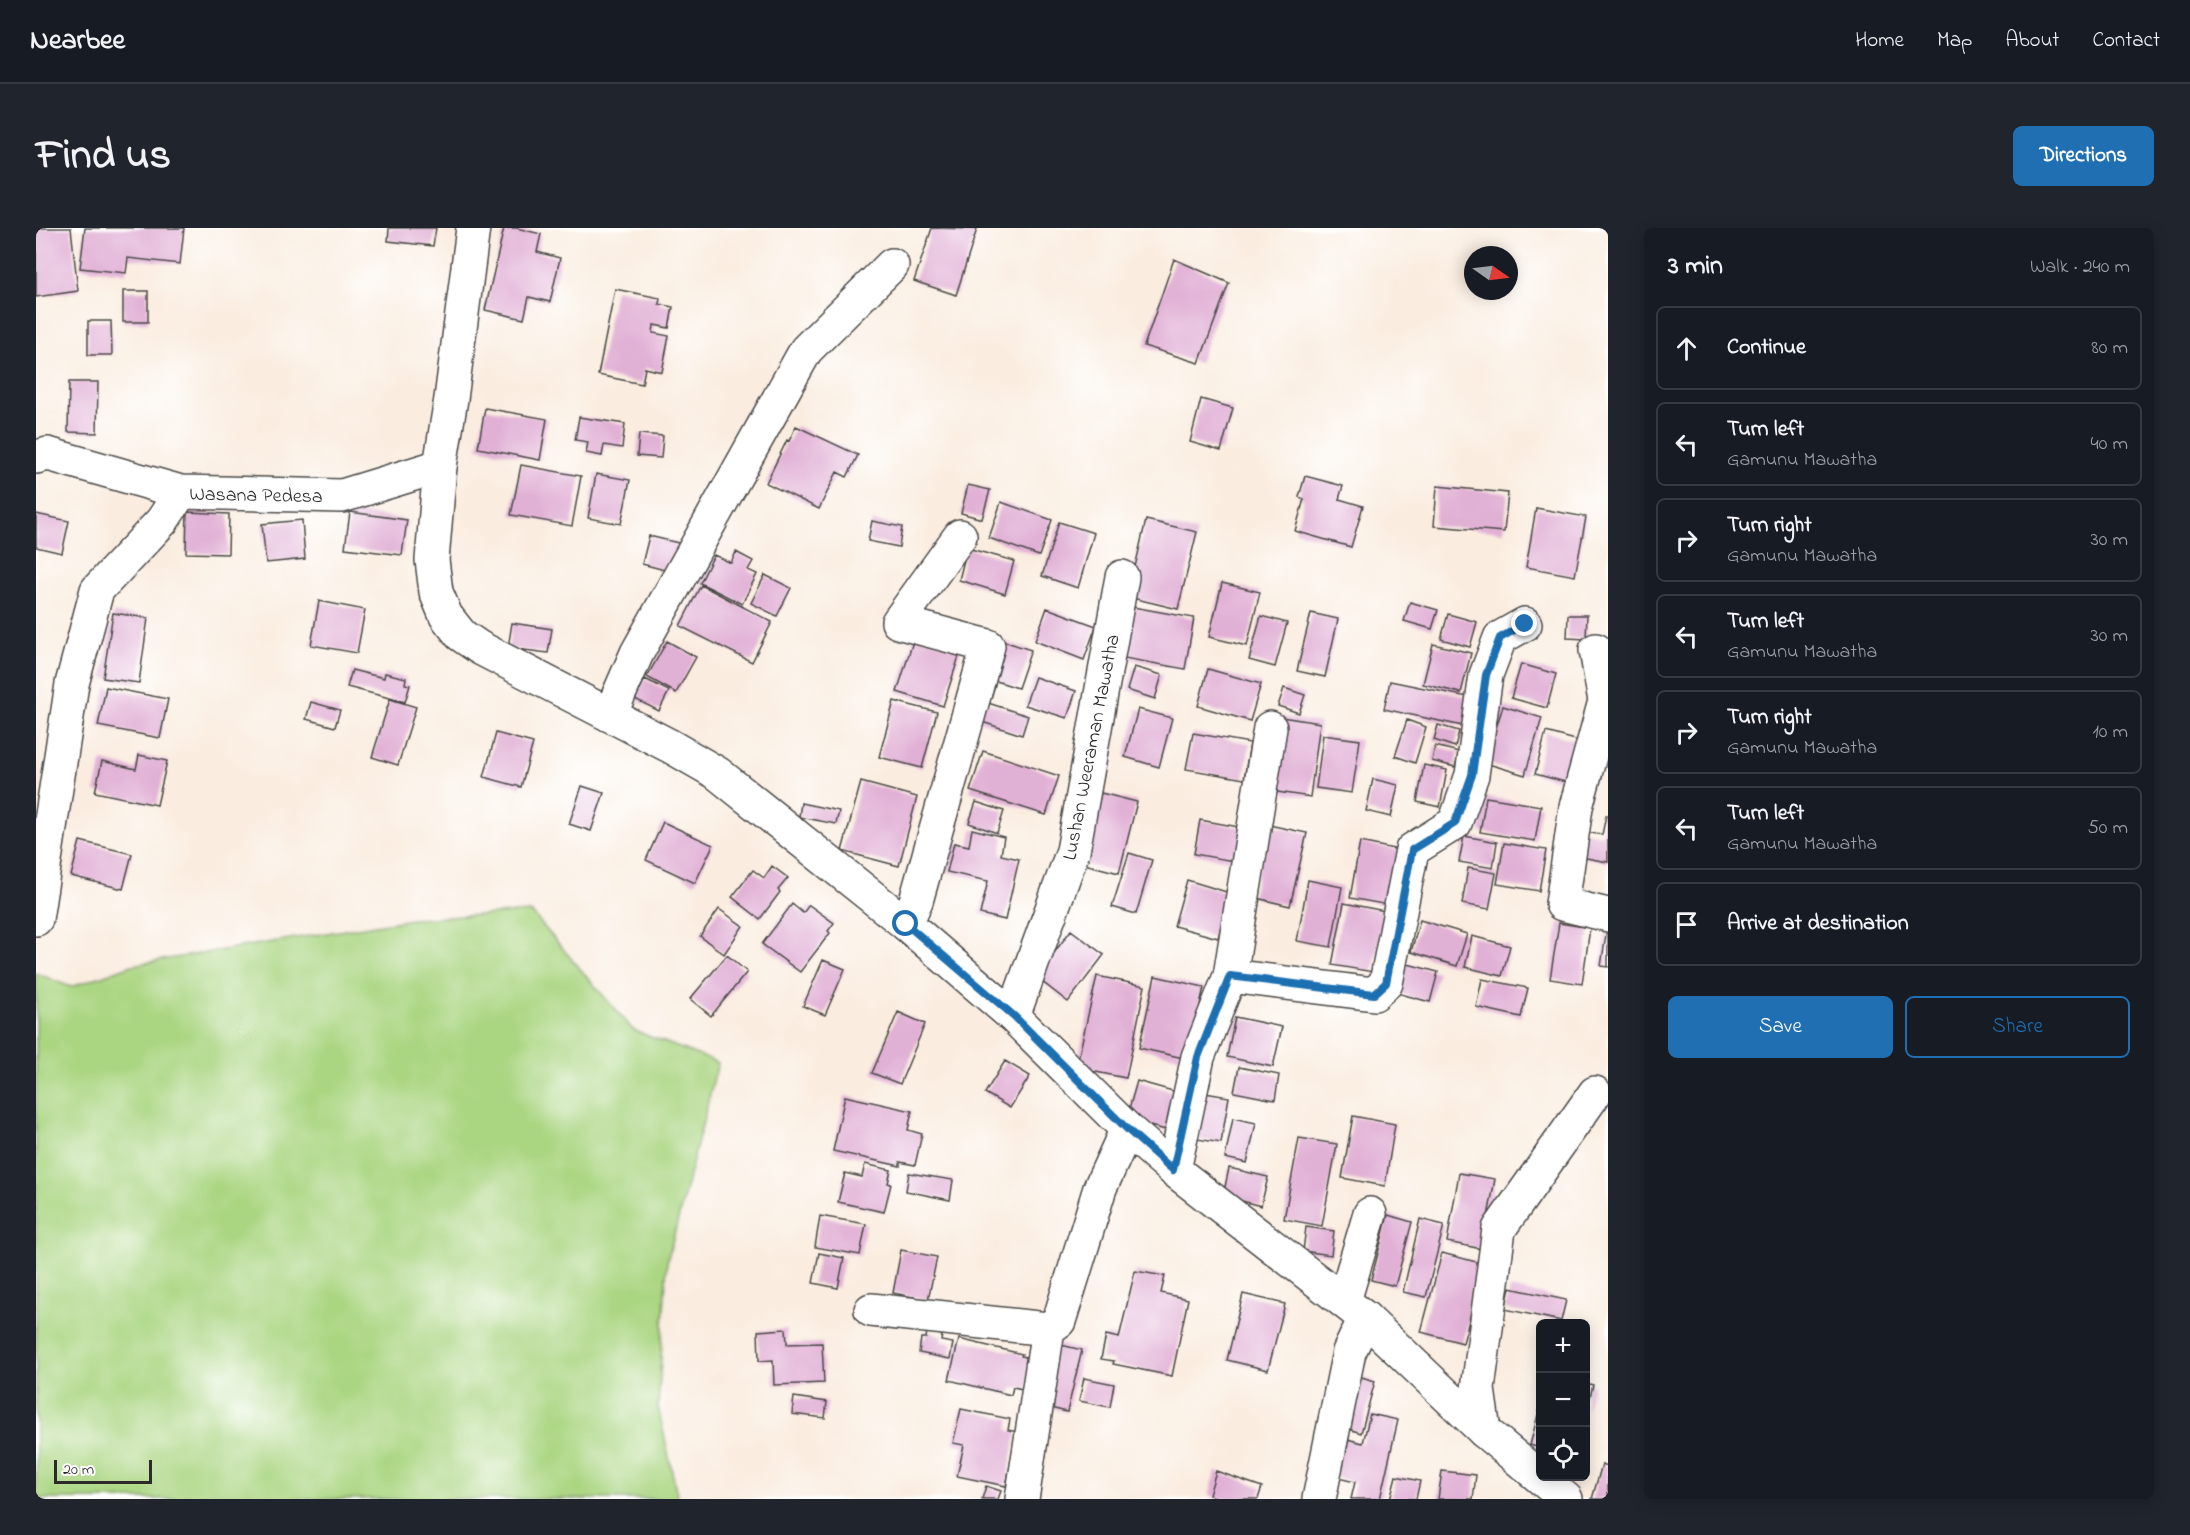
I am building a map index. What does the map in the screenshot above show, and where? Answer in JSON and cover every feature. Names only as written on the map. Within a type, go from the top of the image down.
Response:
[{"type":"street","points":[[473,228],[440,466],[432,560],[436,592],[446,616],[461,634],[480,648],[670,746],[717,773],[906,924],[1014,1016],[1127,1129],[1173,1170],[1355,1310],[1484,1431],[1566,1499]]},
{"type":"street","points":[[610,715],[637,653],[806,350],[892,265]]},
{"type":"street","name":"Wasana Pedesa","points":[[36,457],[48,454],[181,492],[342,496],[440,466]]},
{"type":"street","points":[[36,919],[72,684],[97,590],[162,521],[181,492]]},
{"type":"street","points":[[906,924],[916,901],[988,646],[898,622],[960,536]]},
{"type":"street","name":"Lushan Weeraman Mawatha","points":[[1014,1016],[1073,851],[1122,577]]},
{"type":"street","points":[[1230,976],[1374,994],[1386,983],[1412,850],[1455,823],[1472,775],[1486,675],[1500,638],[1525,624]]},
{"type":"street","points":[[1596,650],[1605,701],[1576,807],[1562,904],[1608,915]]},
{"type":"street","points":[[1173,1170],[1198,1057],[1230,976],[1270,728]]},
{"type":"street","points":[[1484,1431],[1478,1389],[1498,1229],[1595,1094]]},
{"type":"street","points":[[871,1310],[1048,1329],[1059,1321],[1101,1188],[1127,1129]]},
{"type":"street","points":[[1319,1499],[1349,1352],[1370,1214]]},
{"type":"street","points":[[1022,1499],[1048,1329]]},
{"type":"green space","points":[[531,912],[633,1030],[718,1063],[667,1262],[658,1407],[678,1499],[36,1499],[36,973],[71,987],[132,965],[412,919]]},
{"type":"building","points":[[36,228],[71,228],[78,291],[36,297]]},
{"type":"building","points":[[85,228],[184,228],[180,264],[128,258],[126,273],[80,268]]},
{"type":"building","points":[[389,228],[436,228],[433,246],[388,241]]},
{"type":"building","points":[[504,228],[516,228],[541,234],[537,252],[560,258],[550,302],[529,297],[524,319],[485,310]]},
{"type":"building","points":[[932,228],[977,229],[956,295],[914,281]]},
{"type":"building","points":[[1174,259],[1229,283],[1199,363],[1144,346]]},
{"type":"building","points":[[615,289],[660,298],[659,304],[673,307],[669,328],[654,325],[653,333],[669,336],[662,372],[645,368],[642,384],[598,375]]},
{"type":"building","points":[[123,291],[148,291],[148,322],[123,322]]},
{"type":"building","points":[[88,321],[111,321],[112,355],[88,355]]},
{"type":"building","points":[[69,382],[98,382],[97,433],[68,432]]},
{"type":"building","points":[[1201,399],[1233,408],[1221,451],[1190,442]]},
{"type":"building","points":[[485,408],[547,419],[540,460],[478,448]]},
{"type":"building","points":[[579,417],[625,424],[622,448],[604,445],[602,456],[586,453],[588,442],[575,440]]},
{"type":"building","points":[[796,426],[858,455],[847,477],[837,472],[819,509],[766,483]]},
{"type":"building","points":[[639,434],[663,436],[661,458],[637,456]]},
{"type":"building","points":[[521,465],[581,476],[572,526],[511,515]]},
{"type":"building","points":[[596,474],[630,480],[621,524],[588,518]]},
{"type":"building","points":[[1305,476],[1343,486],[1339,499],[1363,506],[1351,547],[1295,531],[1304,499],[1299,497]]},
{"type":"building","points":[[968,485],[990,490],[982,519],[961,513]]},
{"type":"building","points":[[1437,486],[1508,493],[1504,532],[1434,526]]},
{"type":"building","points":[[1001,502],[1052,520],[1039,556],[989,538]]},
{"type":"building","points":[[1536,508],[1586,517],[1575,576],[1526,567]]},
{"type":"building","points":[[187,512],[229,514],[228,554],[186,553]]},
{"type":"building","points":[[350,512],[407,520],[402,555],[345,548]]},
{"type":"building","points":[[36,514],[69,521],[62,553],[36,547]]},
{"type":"building","points":[[302,520],[305,559],[266,563],[262,524]]},
{"type":"building","points":[[1146,520],[1197,532],[1178,609],[1128,597]]},
{"type":"building","points":[[872,521],[902,527],[899,547],[868,541]]},
{"type":"building","points":[[1059,522],[1094,533],[1078,588],[1042,576]]},
{"type":"building","points":[[649,536],[687,545],[680,574],[642,564]]},
{"type":"building","points":[[967,548],[1014,561],[1005,594],[959,580]]},
{"type":"building","points":[[736,552],[753,561],[748,570],[757,574],[742,604],[700,583],[714,555],[731,563]]},
{"type":"building","points":[[765,575],[791,588],[777,616],[751,603]]},
{"type":"building","points":[[1222,583],[1260,592],[1247,646],[1209,637]]},
{"type":"building","points":[[701,585],[772,622],[752,662],[680,626]]},
{"type":"building","points":[[319,601],[365,610],[357,653],[311,645]]},
{"type":"building","points":[[1410,602],[1438,610],[1432,629],[1404,621]]},
{"type":"building","points":[[1133,607],[1194,618],[1185,669],[1124,658]]},
{"type":"building","points":[[1047,608],[1096,626],[1084,660],[1035,641]]},
{"type":"building","points":[[113,613],[148,618],[139,683],[103,678]]},
{"type":"building","points":[[1311,613],[1338,619],[1325,677],[1297,671]]},
{"type":"building","points":[[1448,614],[1477,622],[1470,647],[1441,639]]},
{"type":"building","points":[[1568,615],[1587,615],[1586,639],[1567,638]]},
{"type":"building","points":[[1261,616],[1287,623],[1275,667],[1249,660]]},
{"type":"building","points":[[512,623],[552,629],[548,653],[508,648]]},
{"type":"building","points":[[915,635],[961,650],[943,706],[897,692]]},
{"type":"building","points":[[667,641],[696,657],[676,693],[647,677]]},
{"type":"building","points":[[1003,641],[1031,650],[1018,688],[990,679]]},
{"type":"building","points":[[1433,644],[1471,653],[1461,693],[1423,684]]},
{"type":"building","points":[[1521,664],[1556,674],[1547,708],[1511,698]]},
{"type":"building","points":[[1134,667],[1162,675],[1155,699],[1127,690]]},
{"type":"building","points":[[1208,669],[1261,684],[1250,721],[1198,706]]},
{"type":"building","points":[[352,670],[384,678],[385,673],[406,678],[405,684],[410,685],[405,702],[347,687]]},
{"type":"building","points":[[1035,677],[1076,691],[1067,718],[1025,705]]},
{"type":"building","points":[[645,679],[669,691],[659,711],[635,699]]},
{"type":"building","points":[[1390,681],[1478,699],[1472,728],[1384,709]]},
{"type":"building","points":[[106,687],[168,699],[160,738],[98,726]]},
{"type":"building","points":[[1284,688],[1305,695],[1299,713],[1278,706]]},
{"type":"building","points":[[390,699],[416,707],[398,765],[372,757]]},
{"type":"building","points":[[979,700],[1028,716],[1022,735],[973,719]]},
{"type":"building","points":[[894,701],[937,712],[922,768],[879,757]]},
{"type":"building","points":[[311,702],[340,710],[335,727],[306,719]]},
{"type":"building","points":[[1503,706],[1542,718],[1525,775],[1485,763]]},
{"type":"building","points":[[1138,709],[1172,718],[1159,767],[1125,757]]},
{"type":"building","points":[[1281,717],[1320,723],[1310,797],[1271,791]]},
{"type":"building","points":[[1407,720],[1426,727],[1415,763],[1395,756]]},
{"type":"building","points":[[1438,725],[1459,731],[1455,747],[1434,740]]},
{"type":"building","points":[[1546,732],[1583,742],[1573,784],[1535,774]]},
{"type":"building","points":[[496,733],[533,743],[521,787],[484,777]]},
{"type":"building","points":[[1193,733],[1250,743],[1244,779],[1186,769]]},
{"type":"building","points":[[1323,735],[1360,740],[1352,793],[1316,788]]},
{"type":"building","points":[[1435,746],[1459,752],[1455,767],[1432,761]]},
{"type":"building","points":[[983,751],[1059,776],[1046,815],[970,791]]},
{"type":"building","points":[[139,755],[167,761],[157,805],[95,792],[102,761],[136,769]]},
{"type":"building","points":[[1424,765],[1447,770],[1440,807],[1417,802]]},
{"type":"building","points":[[1373,779],[1398,785],[1391,817],[1366,811]]},
{"type":"building","points":[[861,782],[917,797],[899,866],[842,851]]},
{"type":"building","points":[[582,786],[604,793],[591,831],[569,824]]},
{"type":"building","points":[[1101,793],[1137,802],[1119,873],[1084,864]]},
{"type":"building","points":[[1486,797],[1541,806],[1535,841],[1480,832]]},
{"type":"building","points":[[976,802],[1004,811],[997,833],[969,823]]},
{"type":"building","points":[[801,803],[839,811],[836,824],[799,817]]},
{"type":"building","points":[[1606,815],[1608,816],[1608,862],[1575,856],[1580,831],[1602,835]]},
{"type":"building","points":[[1200,820],[1245,828],[1239,862],[1194,854]]},
{"type":"building","points":[[663,822],[713,845],[695,883],[646,860]]},
{"type":"building","points":[[1269,825],[1307,833],[1290,906],[1252,897]]},
{"type":"building","points":[[972,829],[1004,837],[1001,855],[1019,859],[1005,920],[980,914],[988,881],[947,872],[954,843],[969,846]]},
{"type":"building","points":[[1464,836],[1497,842],[1493,868],[1459,862]]},
{"type":"building","points":[[80,841],[132,854],[123,889],[71,876]]},
{"type":"building","points":[[1360,842],[1399,850],[1388,905],[1350,898]]},
{"type":"building","points":[[1504,843],[1546,850],[1539,891],[1497,884]]},
{"type":"building","points":[[1129,853],[1152,860],[1136,914],[1112,907]]},
{"type":"building","points":[[772,866],[788,878],[760,919],[732,897],[753,870],[764,878]]},
{"type":"building","points":[[1468,868],[1496,873],[1489,909],[1462,904]]},
{"type":"building","points":[[1187,880],[1230,893],[1218,938],[1174,926]]},
{"type":"building","points":[[1308,880],[1342,887],[1331,947],[1297,941]]},
{"type":"building","points":[[1344,903],[1385,911],[1373,972],[1332,965]]},
{"type":"building","points":[[792,904],[803,913],[809,905],[834,923],[828,931],[830,933],[800,972],[762,944]]},
{"type":"building","points":[[719,909],[743,926],[724,954],[700,936]]},
{"type":"building","points":[[1420,920],[1467,934],[1457,966],[1411,952]]},
{"type":"building","points":[[1559,923],[1590,928],[1582,984],[1550,979]]},
{"type":"building","points":[[1608,928],[1608,967],[1601,966]]},
{"type":"building","points":[[1071,930],[1104,955],[1068,1002],[1036,977]]},
{"type":"building","points":[[1472,936],[1510,946],[1502,976],[1465,967]]},
{"type":"building","points":[[727,955],[747,972],[711,1016],[690,999]]},
{"type":"building","points":[[823,960],[845,969],[825,1015],[803,1006]]},
{"type":"building","points":[[1404,963],[1438,972],[1430,1002],[1397,993]]},
{"type":"building","points":[[1097,976],[1145,986],[1126,1078],[1076,1068]]},
{"type":"building","points":[[1155,976],[1204,987],[1188,1059],[1139,1048]]},
{"type":"building","points":[[1482,979],[1528,988],[1521,1017],[1476,1007]]},
{"type":"building","points":[[898,1012],[925,1024],[900,1084],[872,1073]]},
{"type":"building","points":[[1235,1017],[1282,1027],[1273,1067],[1227,1057]]},
{"type":"building","points":[[1005,1061],[1030,1076],[1010,1108],[985,1093]]},
{"type":"building","points":[[1239,1067],[1279,1075],[1275,1100],[1234,1092]]},
{"type":"building","points":[[1137,1081],[1180,1093],[1170,1131],[1126,1120]]},
{"type":"building","points":[[1205,1093],[1229,1097],[1221,1143],[1197,1139]]},
{"type":"building","points":[[845,1096],[912,1111],[908,1130],[922,1134],[915,1165],[900,1162],[900,1166],[833,1151]]},
{"type":"building","points":[[1353,1116],[1395,1124],[1385,1186],[1342,1178]]},
{"type":"building","points":[[1233,1118],[1256,1123],[1247,1163],[1225,1158]]},
{"type":"building","points":[[1299,1138],[1337,1144],[1322,1226],[1284,1219]]},
{"type":"building","points":[[865,1164],[891,1170],[888,1183],[891,1184],[884,1212],[838,1202],[845,1173],[862,1177]]},
{"type":"building","points":[[1229,1168],[1268,1177],[1261,1206],[1223,1196]]},
{"type":"building","points":[[909,1173],[953,1180],[950,1200],[906,1191]]},
{"type":"building","points":[[1459,1173],[1495,1179],[1482,1249],[1447,1242]]},
{"type":"building","points":[[1388,1215],[1412,1222],[1395,1286],[1371,1280]]},
{"type":"building","points":[[820,1216],[866,1224],[860,1255],[815,1247]]},
{"type":"building","points":[[1420,1219],[1444,1225],[1426,1297],[1403,1292]]},
{"type":"building","points":[[1306,1227],[1334,1231],[1331,1255],[1303,1251]]},
{"type":"building","points":[[901,1250],[937,1257],[928,1300],[893,1293]]},
{"type":"building","points":[[819,1253],[844,1258],[838,1288],[813,1283]]},
{"type":"building","points":[[1442,1253],[1484,1264],[1463,1343],[1421,1332]]},
{"type":"building","points":[[1135,1271],[1165,1276],[1161,1293],[1188,1299],[1172,1376],[1113,1364],[1114,1361],[1101,1359],[1106,1335],[1119,1338]]},
{"type":"building","points":[[1510,1288],[1566,1300],[1561,1319],[1505,1309]]},
{"type":"building","points":[[1243,1294],[1285,1304],[1268,1370],[1227,1360]]},
{"type":"building","points":[[786,1329],[787,1344],[822,1343],[824,1383],[774,1385],[773,1360],[759,1361],[758,1331]]},
{"type":"building","points":[[927,1331],[942,1335],[941,1341],[953,1343],[950,1359],[919,1353],[921,1338],[926,1338]]},
{"type":"building","points":[[959,1339],[1035,1359],[1027,1390],[1013,1387],[1011,1395],[949,1380]]},
{"type":"building","points":[[1057,1344],[1082,1350],[1067,1412],[1042,1406]]},
{"type":"building","points":[[1358,1376],[1375,1381],[1361,1433],[1343,1427]]},
{"type":"building","points":[[1084,1378],[1114,1384],[1110,1407],[1079,1401]]},
{"type":"building","points":[[794,1397],[827,1402],[825,1418],[792,1414]]},
{"type":"building","points":[[961,1409],[1010,1419],[1008,1430],[1017,1432],[1006,1486],[957,1476],[964,1445],[953,1443]]},
{"type":"building","points":[[1370,1414],[1398,1420],[1380,1499],[1351,1499],[1355,1482],[1334,1477],[1343,1438],[1363,1443]]},
{"type":"building","points":[[1536,1422],[1536,1447],[1530,1445]]},
{"type":"building","points":[[1602,1464],[1608,1466],[1608,1499],[1592,1499]]},
{"type":"building","points":[[1216,1471],[1262,1487],[1258,1499],[1221,1499],[1209,1495]]},
{"type":"building","points":[[1442,1471],[1476,1475],[1473,1499],[1438,1499]]},
{"type":"building","points":[[1396,1476],[1420,1481],[1416,1499],[1390,1499]]},
{"type":"building","points":[[986,1486],[1001,1491],[998,1499],[982,1499]]},
{"type":"route","points":[[906,924],[1014,1016],[1127,1129],[1173,1170],[1198,1057],[1230,976],[1374,994],[1386,983],[1412,850],[1455,823],[1472,775],[1486,675],[1500,638],[1525,624]]}]
